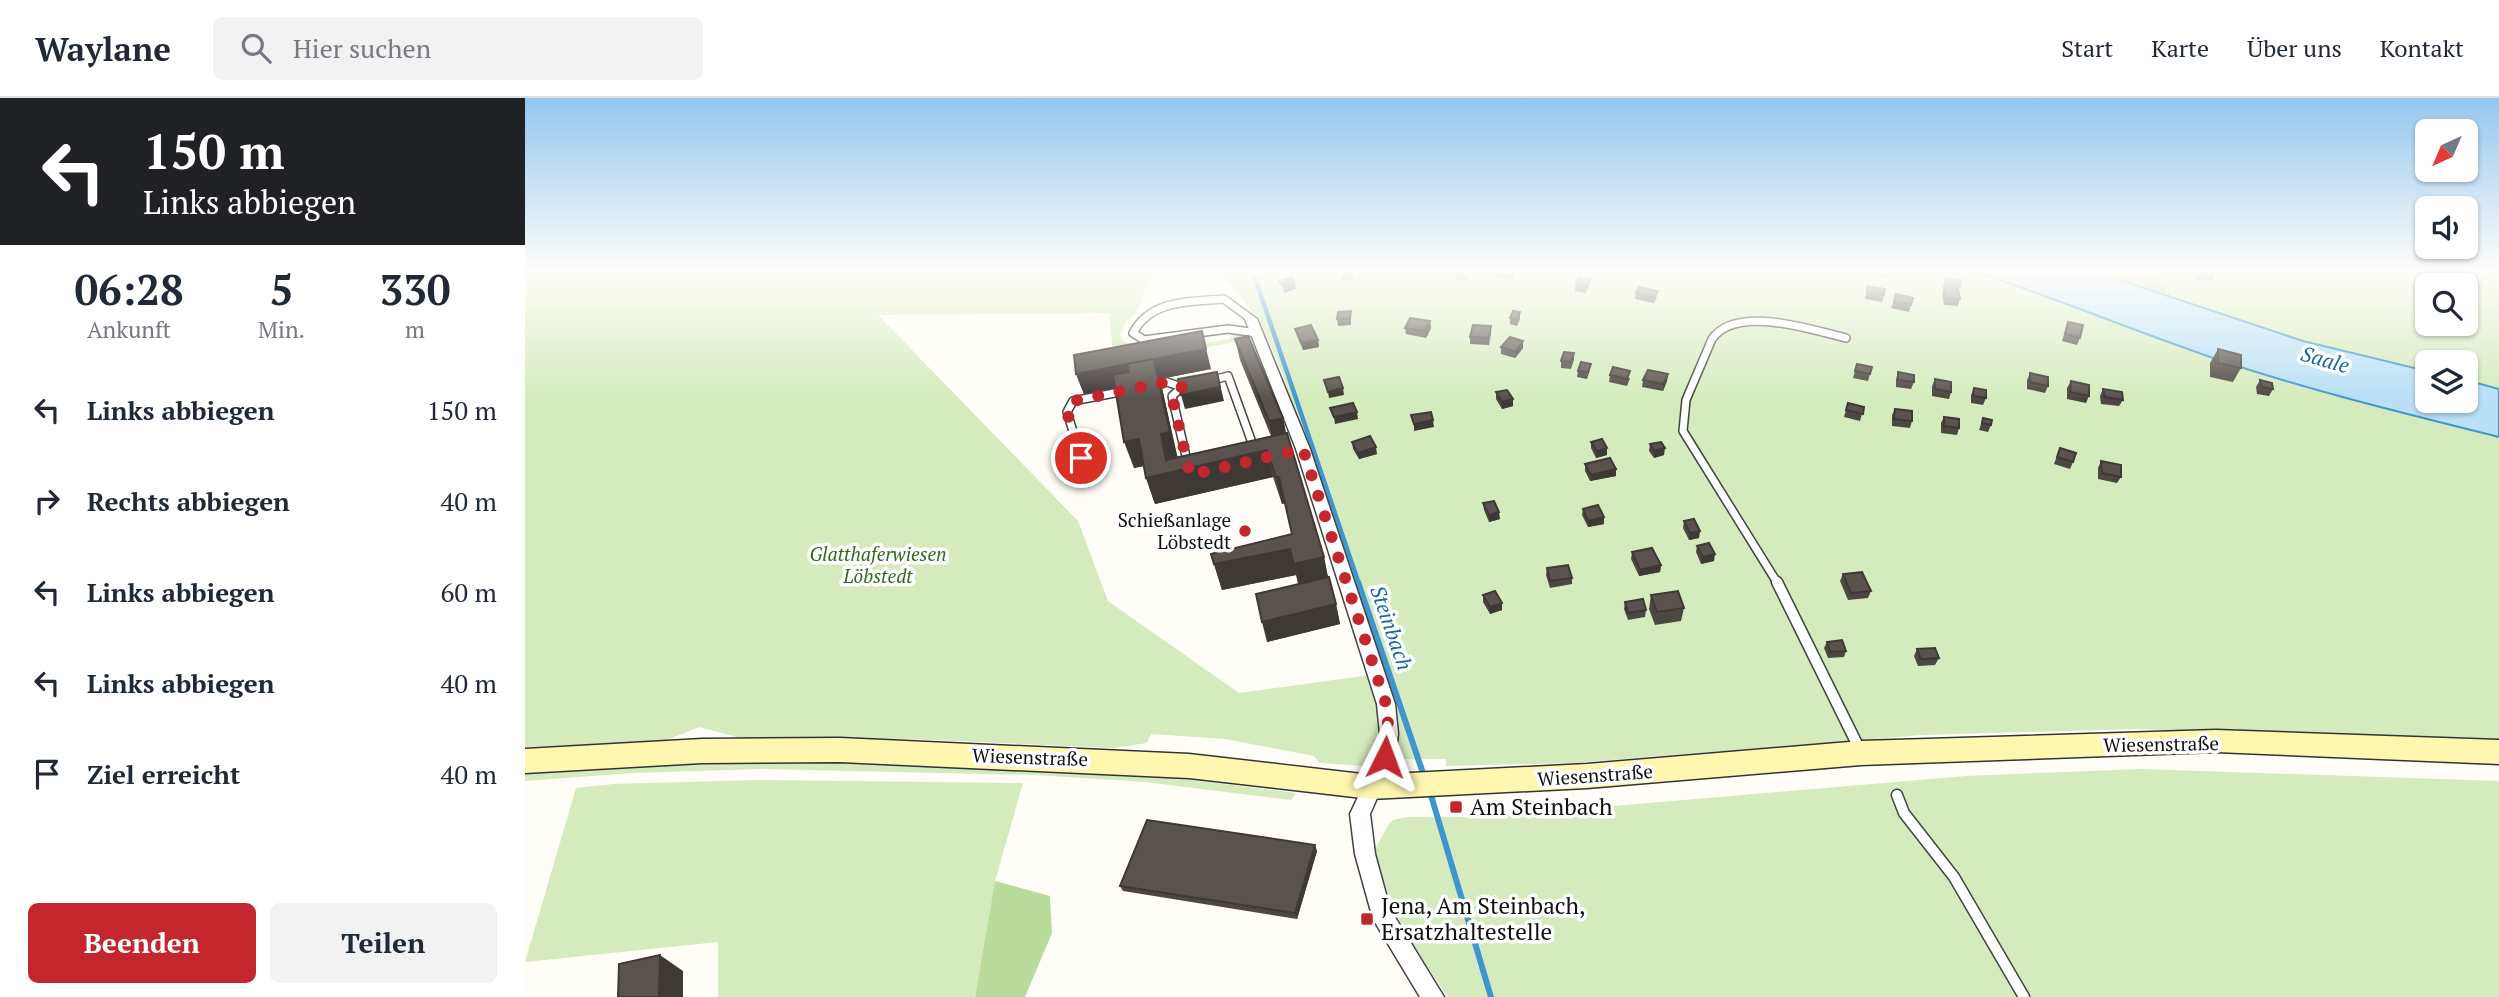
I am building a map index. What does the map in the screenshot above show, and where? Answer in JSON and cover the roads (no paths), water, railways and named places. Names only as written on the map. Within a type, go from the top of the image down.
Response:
[{"type":"street","points":[[1254,326],[1386,704],[1389,734],[1385,757],[1360,814],[1371,885],[1392,935],[1433,997]]},
{"type":"street","name":"Wiesenstraße","points":[[525,761],[702,751],[840,750],[1189,766],[1371,787],[1416,787],[1861,753],[2216,741],[2499,752]]},
{"type":"lane","points":[[1147,314],[1137,321],[1133,333],[1144,340],[1254,326]]},
{"type":"lane","points":[[1241,314],[1254,326]]},
{"type":"lane","points":[[1846,338],[1782,324],[1757,322],[1737,324],[1718,332],[1681,412],[1683,432],[1784,594],[1861,753]]},
{"type":"lane","points":[[1205,382],[1229,376],[1258,459]]},
{"type":"lane","points":[[1088,480],[1067,412],[1073,401],[1167,382],[1182,387]]},
{"type":"lane","points":[[1190,475],[1172,396],[1182,387],[1193,384]]},
{"type":"lane","points":[[1898,795],[1904,813],[1954,877],[2024,997]]},
{"type":"water","name":"Saale","points":[[2093,314],[2222,314],[2303,341],[2415,368],[2415,413],[2478,413],[2478,383],[2499,389],[2499,437],[2360,402],[2256,372]]},
{"type":"waterway","name":"Steinbach","points":[[1267,314],[1359,584]]},
{"type":"waterway","name":"Steinbach","points":[[1358,582],[1424,776]]},
{"type":"waterway","name":"Steinbach","points":[[1430,792],[1491,997]]},
{"type":"place","name":"Schießanlage Löbstedt","points":[[1245,531]]},
{"type":"place","name":"Am Steinbach","points":[[1456,807]]},
{"type":"place","name":"Jena, Am Steinbach, Ersatzhaltestelle","points":[[1367,919]]},
{"type":"park label","name":"Glatthaferwiesen Löbstedt","points":[[878,565]]}]
